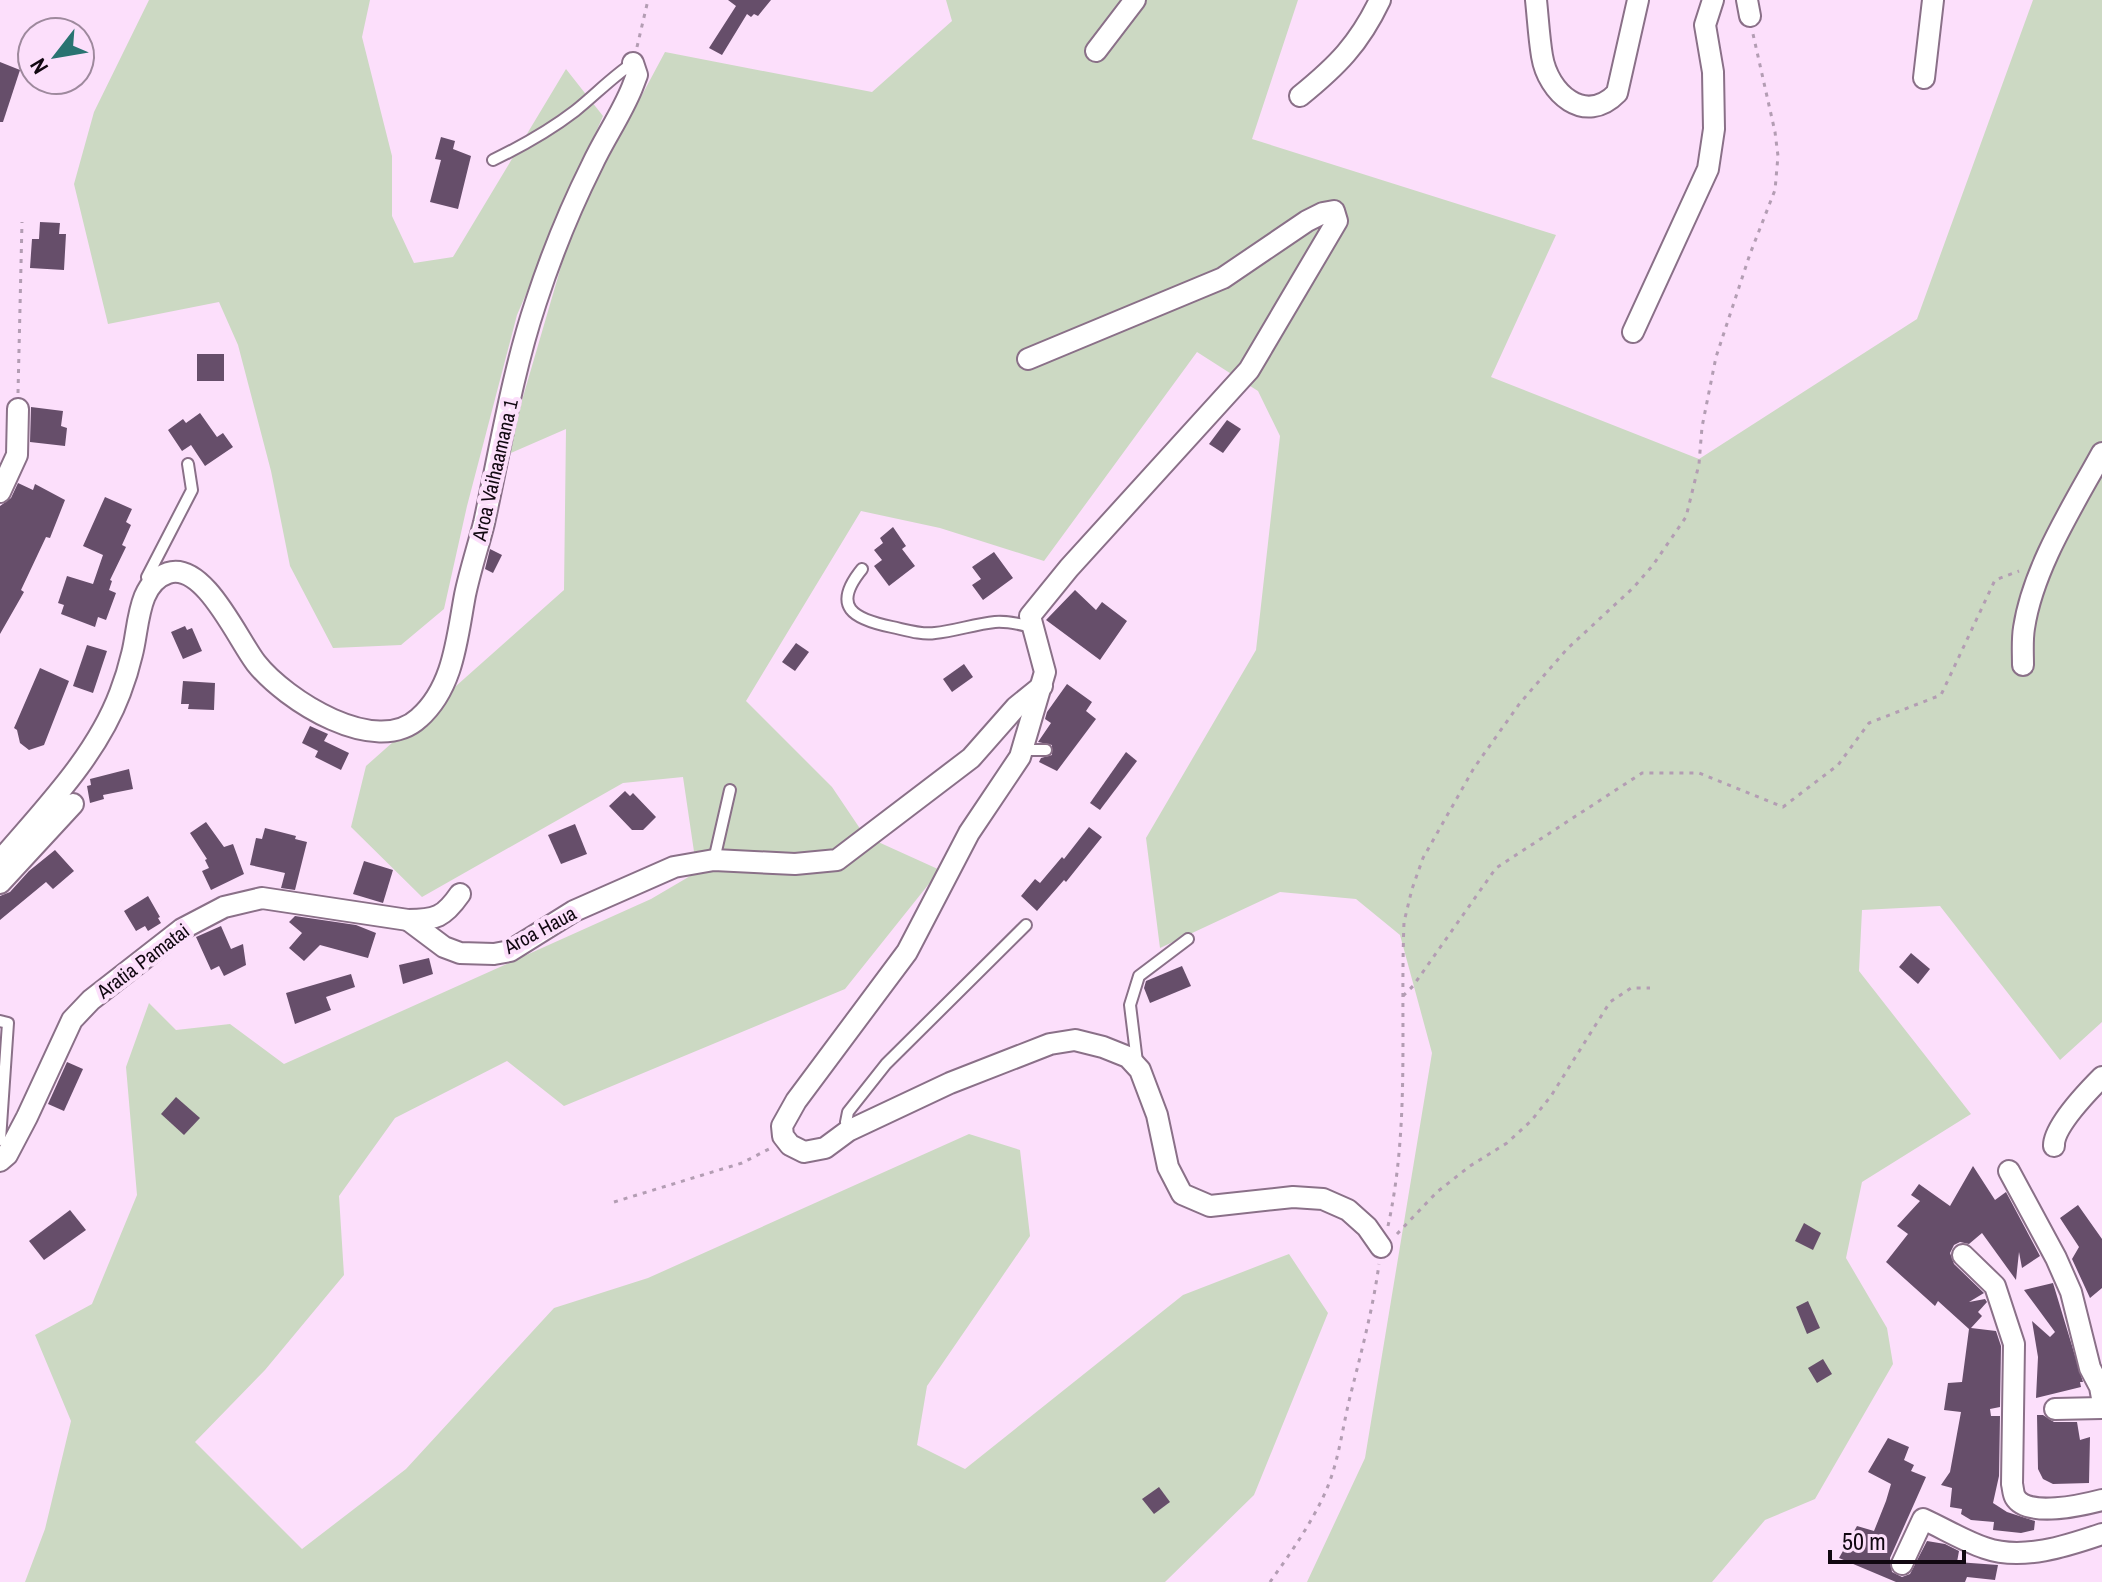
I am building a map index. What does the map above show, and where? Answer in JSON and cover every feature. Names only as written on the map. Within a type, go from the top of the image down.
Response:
[{"type":"street","points":[[1096,51],[1135,0]]},
{"type":"street","points":[[1300,96],[1336,67],[1360,37],[1380,0]]},
{"type":"street","points":[[1536,0],[1542,59],[1552,80],[1563,95],[1583,108],[1595,108],[1617,93],[1638,0]]},
{"type":"street","points":[[1633,332],[1708,169],[1714,129],[1714,100],[1705,25],[1713,0]]},
{"type":"street","points":[[1924,78],[1933,0]]},
{"type":"street","name":"Aroa Vaihaamana 1","points":[[150,586],[170,572],[182,571],[195,577],[213,597],[258,665],[316,712],[363,731],[395,731],[418,719],[437,695],[453,661],[498,450],[536,302],[591,166],[632,88],[637,75],[633,63]]},
{"type":"street","points":[[1028,359],[1223,278],[1307,221],[1334,211],[1337,221],[1249,370],[1030,616],[1045,672],[1023,750],[1008,779],[962,845],[907,952],[796,1101],[782,1126],[786,1140],[804,1152],[825,1148],[848,1131],[950,1083],[1050,1044],[1075,1040],[1128,1057],[1138,1068],[1157,1115],[1168,1167],[1182,1194],[1210,1206],[1293,1197],[1323,1199],[1348,1210],[1367,1227],[1381,1250]]},
{"type":"street","points":[[0,492],[17,455],[18,409]]},
{"type":"street","points":[[2023,665],[2024,628],[2034,587],[2102,453]]},
{"type":"street","points":[[0,861],[79,766],[103,731],[120,693],[133,652],[137,621],[150,586]]},
{"type":"street","name":"Aroa Haua","points":[[408,920],[444,947],[460,953],[474,955],[510,951],[574,911],[674,867],[714,860],[795,864],[837,860],[971,758],[1016,707],[1043,685]]},
{"type":"street","points":[[0,883],[73,804]]},
{"type":"street","name":"Aratia Pamatai","points":[[0,1152],[7,1155],[72,1020],[91,1000],[182,929],[224,907],[262,898],[408,920],[431,920],[448,911],[460,894]]},
{"type":"street","points":[[72,1020],[74,992]]},
{"type":"street","points":[[2054,1146],[2059,1128],[2102,1077]]},
{"type":"street","points":[[2009,1171],[2071,1292],[2090,1368],[2102,1398]]},
{"type":"street","points":[[1963,1255],[1995,1286],[2014,1344],[2012,1468],[2015,1497],[2022,1504],[2038,1508],[2081,1506],[2102,1500]]},
{"type":"street","points":[[2055,1409],[2102,1408]]},
{"type":"street","points":[[1902,1564],[1923,1519],[1988,1549],[2022,1553],[2074,1544],[2102,1534]]},
{"type":"lane","points":[[493,160],[548,130],[633,63]]},
{"type":"lane","points":[[150,586],[147,577],[192,490],[188,464]]},
{"type":"lane","points":[[862,569],[846,595],[848,606],[855,616],[867,621],[931,634],[995,622],[1013,622],[1032,627]]},
{"type":"lane","points":[[1023,750],[1046,750]]},
{"type":"lane","points":[[714,860],[730,790]]},
{"type":"lane","points":[[848,1131],[848,1112],[886,1064],[1026,925]]},
{"type":"lane","points":[[1138,1068],[1130,1005],[1139,976],[1188,939]]},
{"type":"lane","points":[[0,1021],[8,1023],[0,1152]]},
{"type":"path","points":[[633,63],[648,0]]},
{"type":"path","points":[[1270,1582],[1296,1545],[1325,1492],[1340,1450],[1364,1344],[1399,1171],[1404,922],[1423,858],[1474,768],[1520,703],[1567,649],[1634,587],[1686,517],[1699,464],[1702,427],[1716,357],[1775,190],[1778,156],[1775,132],[1748,8]]},
{"type":"path","points":[[18,409],[22,222]]},
{"type":"path","points":[[1403,996],[1496,868],[1642,773],[1699,773],[1783,807],[1838,765],[1869,723],[1941,695],[1995,580],[2047,560]]},
{"type":"path","points":[[1381,1250],[1437,1192],[1507,1143],[1531,1121],[1551,1096],[1610,1002],[1631,988],[1650,988]]},
{"type":"path","points":[[614,1202],[742,1163],[786,1140]]},
{"type":"green space","points":[[149,0],[370,0],[362,37],[392,156],[392,216],[414,263],[453,257],[566,69],[603,116],[517,315],[467,506],[444,609],[401,645],[333,648],[290,566],[271,471],[238,345],[219,302],[108,324],[74,184],[94,112]]},
{"type":"green space","points":[[946,0],[1298,0],[1252,139],[1556,235],[1491,377],[1699,459],[1917,319],[2033,0],[2102,0],[2102,1022],[2060,1060],[1940,906],[1862,910],[1859,971],[1971,1114],[1862,1182],[1846,1258],[1887,1328],[1893,1364],[1815,1499],[1765,1520],[1712,1582],[1307,1582],[1365,1458],[1432,1053],[1400,935],[1356,899],[1280,892],[1160,948],[1146,838],[1256,650],[1280,436],[1258,391],[1197,352],[1044,561],[940,528],[861,511],[746,701],[832,787],[865,836],[940,870],[845,989],[564,1106],[507,1061],[395,1118],[339,1196],[344,1275],[265,1370],[195,1442],[302,1549],[406,1469],[554,1308],[648,1278],[969,1134],[1020,1150],[1030,1236],[927,1386],[917,1445],[965,1469],[1183,1295],[1289,1254],[1328,1313],[1254,1495],[1165,1582],[25,1582],[45,1529],[71,1421],[35,1335],[92,1304],[137,1195],[126,1067],[149,1003],[176,1030],[230,1024],[284,1064],[651,899],[697,872],[683,777],[623,783],[422,897],[351,827],[366,766],[564,590],[566,429],[506,455],[574,222],[665,52],[872,92],[952,21]]},
{"type":"building","points":[[728,0],[771,0],[758,16],[747,14],[722,55],[709,48],[736,6]]},
{"type":"building","points":[[0,62],[16,68],[16,82],[3,122],[0,122]]},
{"type":"building","points":[[441,137],[455,141],[453,149],[471,156],[458,209],[430,202],[441,160],[435,159]]},
{"type":"building","points":[[40,222],[60,223],[59,234],[66,234],[64,270],[30,268],[32,239],[39,239]]},
{"type":"building","points":[[197,354],[224,354],[224,381],[197,381]]},
{"type":"building","points":[[31,407],[63,411],[61,426],[67,428],[65,446],[30,442]]},
{"type":"building","points":[[200,413],[217,437],[223,433],[233,447],[205,466],[191,445],[182,451],[168,430],[183,419],[186,423]]},
{"type":"building","points":[[1227,420],[1241,429],[1223,453],[1209,444]]},
{"type":"building","points":[[18,483],[33,490],[35,484],[65,500],[50,538],[46,537],[21,590],[24,592],[0,634],[0,506],[11,498]]},
{"type":"building","points":[[105,497],[132,509],[126,522],[131,525],[122,545],[126,547],[110,580],[109,590],[116,593],[106,620],[98,617],[95,627],[61,614],[64,605],[58,603],[67,576],[93,584],[103,555],[83,546]]},
{"type":"building","points":[[893,527],[906,546],[902,549],[915,566],[889,586],[874,566],[882,560],[874,550],[883,543],[880,538]]},
{"type":"building","points":[[490,549],[502,555],[493,573],[485,569]]},
{"type":"building","points":[[994,552],[1013,578],[983,600],[972,585],[981,579],[972,567]]},
{"type":"building","points":[[1075,590],[1096,610],[1102,602],[1127,621],[1100,660],[1046,620]]},
{"type":"building","points":[[185,626],[187,630],[192,628],[202,651],[183,659],[171,632]]},
{"type":"building","points":[[796,643],[809,652],[795,671],[782,662]]},
{"type":"building","points":[[87,645],[107,651],[93,693],[73,686]]},
{"type":"building","points":[[964,664],[973,677],[952,692],[943,679]]},
{"type":"building","points":[[40,668],[69,681],[44,745],[29,750],[20,743],[14,728]]},
{"type":"building","points":[[183,681],[215,683],[214,710],[188,709],[189,704],[181,704]]},
{"type":"building","points":[[1067,684],[1092,702],[1086,711],[1096,719],[1057,771],[1039,762],[1041,758],[1052,755],[1052,745],[1038,742],[1051,723],[1045,719],[1047,712]]},
{"type":"building","points":[[310,726],[328,734],[324,741],[349,753],[341,770],[315,757],[318,751],[302,743]]},
{"type":"building","points":[[1126,752],[1137,761],[1100,810],[1090,803]]},
{"type":"building","points":[[129,769],[133,789],[103,795],[104,799],[90,803],[87,786],[91,785],[90,779]]},
{"type":"building","points":[[625,791],[630,796],[633,793],[656,817],[643,830],[632,830],[609,806]]},
{"type":"building","points":[[206,822],[224,847],[233,844],[244,874],[211,890],[202,871],[209,868],[207,859],[190,833]]},
{"type":"building","points":[[575,824],[587,854],[561,864],[548,835]]},
{"type":"building","points":[[1089,827],[1102,837],[1066,882],[1064,880],[1037,911],[1021,896],[1035,879],[1040,883],[1062,857],[1064,859]]},
{"type":"building","points":[[265,828],[307,842],[295,890],[281,888],[285,873],[250,865],[256,838],[262,839]]},
{"type":"building","points":[[55,850],[74,871],[53,889],[46,882],[0,920],[0,896],[10,892]]},
{"type":"building","points":[[364,861],[393,870],[383,903],[353,894]]},
{"type":"building","points":[[148,896],[161,923],[148,931],[145,926],[136,931],[124,911]]},
{"type":"building","points":[[295,916],[356,925],[376,933],[368,958],[320,945],[304,961],[289,948],[302,933],[289,922]]},
{"type":"building","points":[[221,926],[231,949],[243,944],[246,965],[224,976],[219,966],[211,970],[196,937]]},
{"type":"building","points":[[1911,953],[1930,969],[1918,984],[1899,967]]},
{"type":"building","points":[[429,958],[433,974],[403,984],[399,965]]},
{"type":"building","points":[[1182,966],[1191,986],[1150,1003],[1144,988],[1146,981]]},
{"type":"building","points":[[351,974],[355,987],[326,997],[331,1010],[295,1024],[286,993]]},
{"type":"building","points":[[67,1062],[83,1069],[64,1111],[48,1104]]},
{"type":"building","points":[[176,1097],[200,1118],[184,1135],[161,1114]]},
{"type":"building","points":[[1973,1166],[1995,1200],[2006,1192],[2040,1256],[2022,1268],[2019,1252],[2016,1280],[1982,1233],[1969,1244],[1960,1242],[1954,1245],[1950,1253],[1954,1264],[1984,1293],[1969,1302],[1985,1299],[1987,1302],[1978,1312],[1982,1316],[1971,1328],[1996,1331],[2001,1346],[2000,1407],[1990,1409],[1991,1416],[2000,1416],[1999,1476],[1993,1503],[2007,1512],[2035,1521],[2034,1530],[2021,1533],[1993,1530],[1994,1522],[1971,1520],[1961,1514],[1962,1509],[1950,1507],[1952,1488],[1941,1485],[1950,1472],[1961,1412],[1944,1410],[1948,1383],[1962,1382],[1969,1329],[1938,1301],[1935,1306],[1886,1262],[1908,1234],[1897,1226],[1920,1201],[1911,1195],[1919,1184],[1950,1206]]},
{"type":"building","points":[[2078,1205],[2102,1239],[2102,1288],[2090,1298],[2072,1259],[2079,1247],[2060,1218]]},
{"type":"building","points":[[70,1210],[86,1230],[44,1260],[29,1241]]},
{"type":"building","points":[[1804,1223],[1821,1233],[1813,1250],[1795,1241]]},
{"type":"building","points":[[2053,1283],[2083,1382],[2080,1382],[2081,1387],[2036,1398],[2038,1357],[2032,1321],[2050,1337],[2055,1332],[2024,1290]]},
{"type":"building","points":[[1808,1301],[1820,1328],[1807,1334],[1796,1307]]},
{"type":"building","points":[[1823,1359],[1832,1374],[1817,1383],[1808,1368]]},
{"type":"building","points":[[2037,1415],[2054,1422],[2077,1422],[2080,1440],[2090,1437],[2089,1483],[2053,1484],[2043,1479],[2038,1469]]},
{"type":"building","points":[[1888,1438],[1909,1447],[1904,1460],[1914,1465],[1911,1471],[1926,1477],[1890,1558],[1892,1572],[1902,1577],[1910,1574],[1927,1541],[1945,1544],[1959,1551],[1957,1562],[1998,1565],[1995,1580],[1967,1577],[1965,1582],[1896,1582],[1839,1558],[1857,1526],[1874,1531],[1891,1484],[1868,1472]]},
{"type":"building","points":[[1159,1487],[1170,1502],[1154,1514],[1142,1499]]}]
